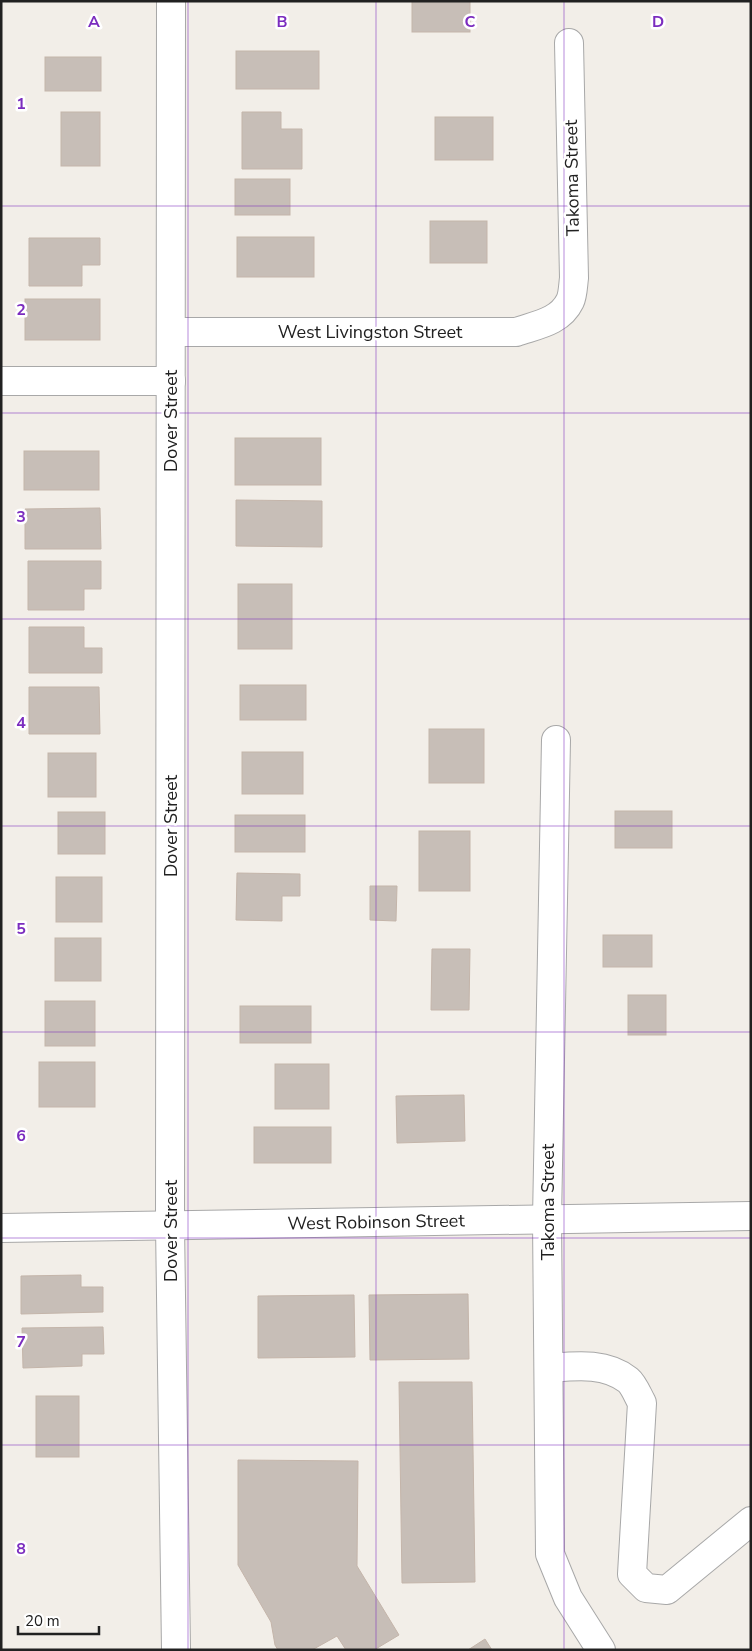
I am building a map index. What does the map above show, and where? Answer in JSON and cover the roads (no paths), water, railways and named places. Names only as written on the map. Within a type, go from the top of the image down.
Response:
[{"type":"street","name":"Dover Street","points":[[171,1],[170,1225],[176,1650]]},
{"type":"street","name":"Takoma Street","points":[[563,311],[570,300],[574,278],[569,43]]},
{"type":"street","name":"West Livingston Street","points":[[172,332],[516,332],[554,319],[563,311]]},
{"type":"street","points":[[1,381],[171,381]]},
{"type":"street","name":"Takoma Street","points":[[556,740],[547,1219],[550,1554],[568,1598],[601,1650]]},
{"type":"street","name":"West Robinson Street","points":[[1,1228],[751,1216]]},
{"type":"street","points":[[549,1368],[590,1366],[612,1371],[629,1381],[642,1403],[632,1574],[646,1588],[667,1590],[751,1521]]}]
